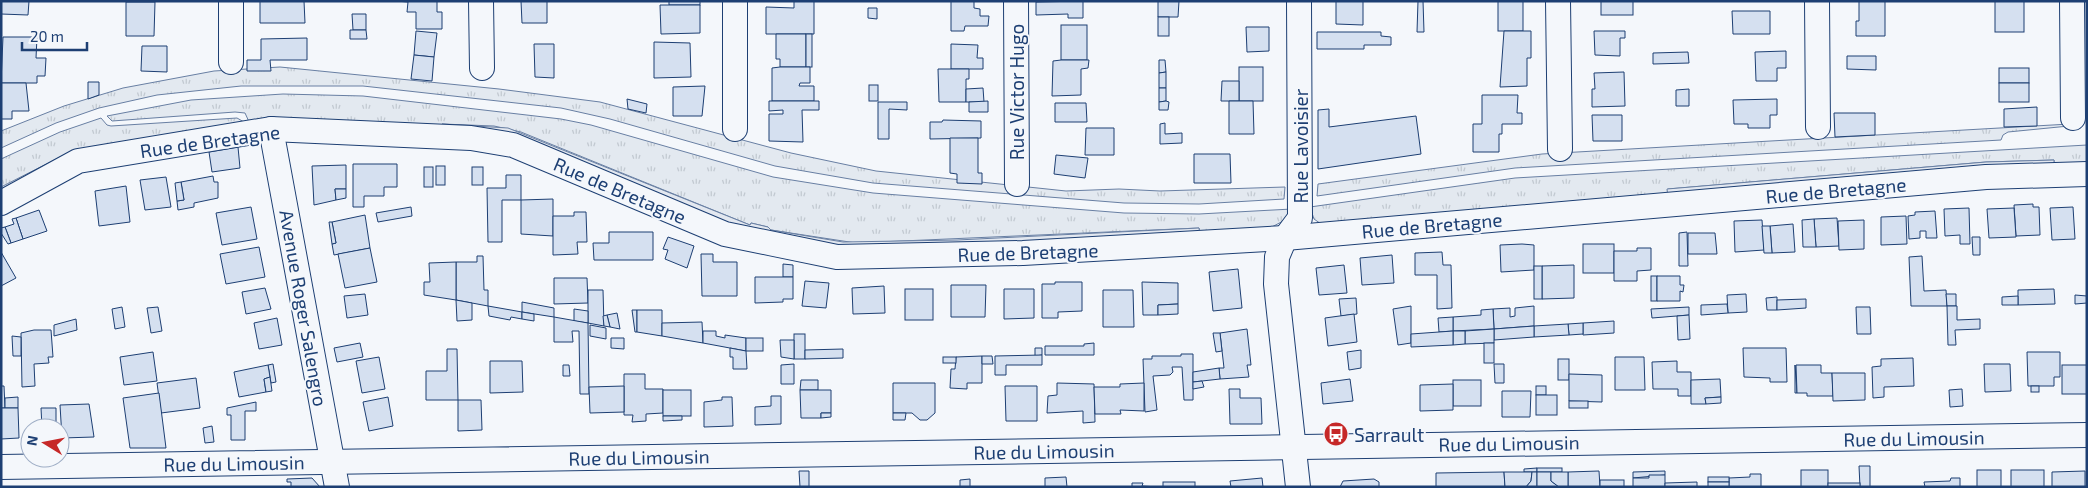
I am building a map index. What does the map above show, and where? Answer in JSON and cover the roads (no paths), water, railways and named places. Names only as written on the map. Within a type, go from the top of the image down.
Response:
[{"type":"street","points":[[231,1],[231,62]]},
{"type":"street","points":[[481,1],[482,68]]},
{"type":"street","points":[[735,1],[736,129]]},
{"type":"street","name":"Rue Victor Hugo","points":[[1016,1],[1017,184]]},
{"type":"street","name":"Rue Lavoisier","points":[[1298,487],[1292,447],[1276,284],[1277,257],[1285,238],[1300,218],[1300,1]]},
{"type":"street","points":[[1558,1],[1560,149]]},
{"type":"street","points":[[1817,1],[1818,127]]},
{"type":"street","points":[[2072,1],[2073,118]]},
{"type":"street","name":"Rue de Bretagne","points":[[1,203],[78,161],[271,129],[471,138],[513,145],[725,234],[837,257],[1022,253],[1285,238],[1986,177],[2087,174]]},
{"type":"street","name":"Avenue Roger Salengro","points":[[271,129],[336,487]]},
{"type":"street","name":"Rue du Limousin","points":[[1,467],[2087,435]]},
{"type":"place","name":"Sarrault","points":[[1336,434]]}]
